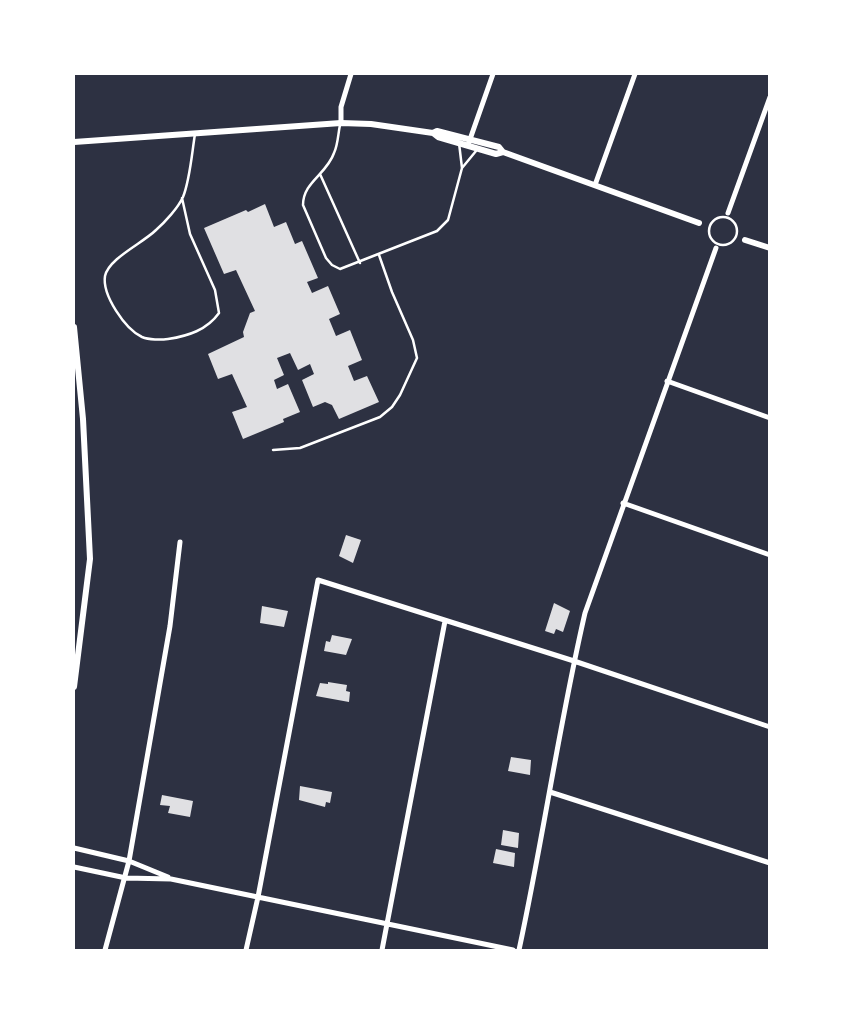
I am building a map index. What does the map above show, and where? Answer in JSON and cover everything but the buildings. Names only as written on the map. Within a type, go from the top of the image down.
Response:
[{"type":"street","points":[[341,124],[341,107],[351,74]]},
{"type":"street","points":[[469,142],[493,74]]},
{"type":"street","points":[[595,185],[635,74]]},
{"type":"street","points":[[727,216],[769,97]]},
{"type":"street","points":[[74,142],[371,124],[433,133],[437,131],[454,135],[496,154],[503,152]]},
{"type":"street","points":[[433,133],[458,142],[499,147],[503,152],[699,223]]},
{"type":"street","points":[[745,240],[769,248]]},
{"type":"street","points":[[519,950],[585,613],[718,245]]},
{"type":"street","points":[[74,327],[83,419],[90,559],[74,687]]},
{"type":"street","points":[[667,381],[769,418]]},
{"type":"street","points":[[623,503],[769,555]]},
{"type":"street","points":[[105,950],[130,861],[170,626],[180,542]]},
{"type":"street","points":[[246,950],[318,580],[574,661],[769,727]]},
{"type":"street","points":[[382,950],[445,621]]},
{"type":"street","points":[[550,792],[769,863]]},
{"type":"street","points":[[74,848],[130,861],[171,879]]},
{"type":"street","points":[[74,867],[126,878],[171,879],[513,950]]},
{"type":"lane","points":[[341,124],[334,154],[305,190],[303,205],[326,258],[340,269],[437,232],[448,220],[462,168],[458,142],[454,135]]},
{"type":"lane","points":[[183,198],[155,231],[110,265],[105,276],[107,293],[120,318],[144,338],[164,340],[200,331],[213,322],[219,313],[215,290],[190,234],[183,198],[195,134]]},
{"type":"lane","points":[[462,168],[479,148]]},
{"type":"lane","points":[[320,174],[360,263]]},
{"type":"lane","points":[[699,223],[712,222],[727,216],[745,240]]},
{"type":"lane","points":[[709,230],[712,222]]},
{"type":"lane","points":[[699,223],[709,230],[718,245],[745,240]]},
{"type":"lane","points":[[734,240],[737,231]]},
{"type":"lane","points":[[273,450],[300,448],[380,417],[392,407],[400,395],[417,358],[413,340],[379,255]]}]
